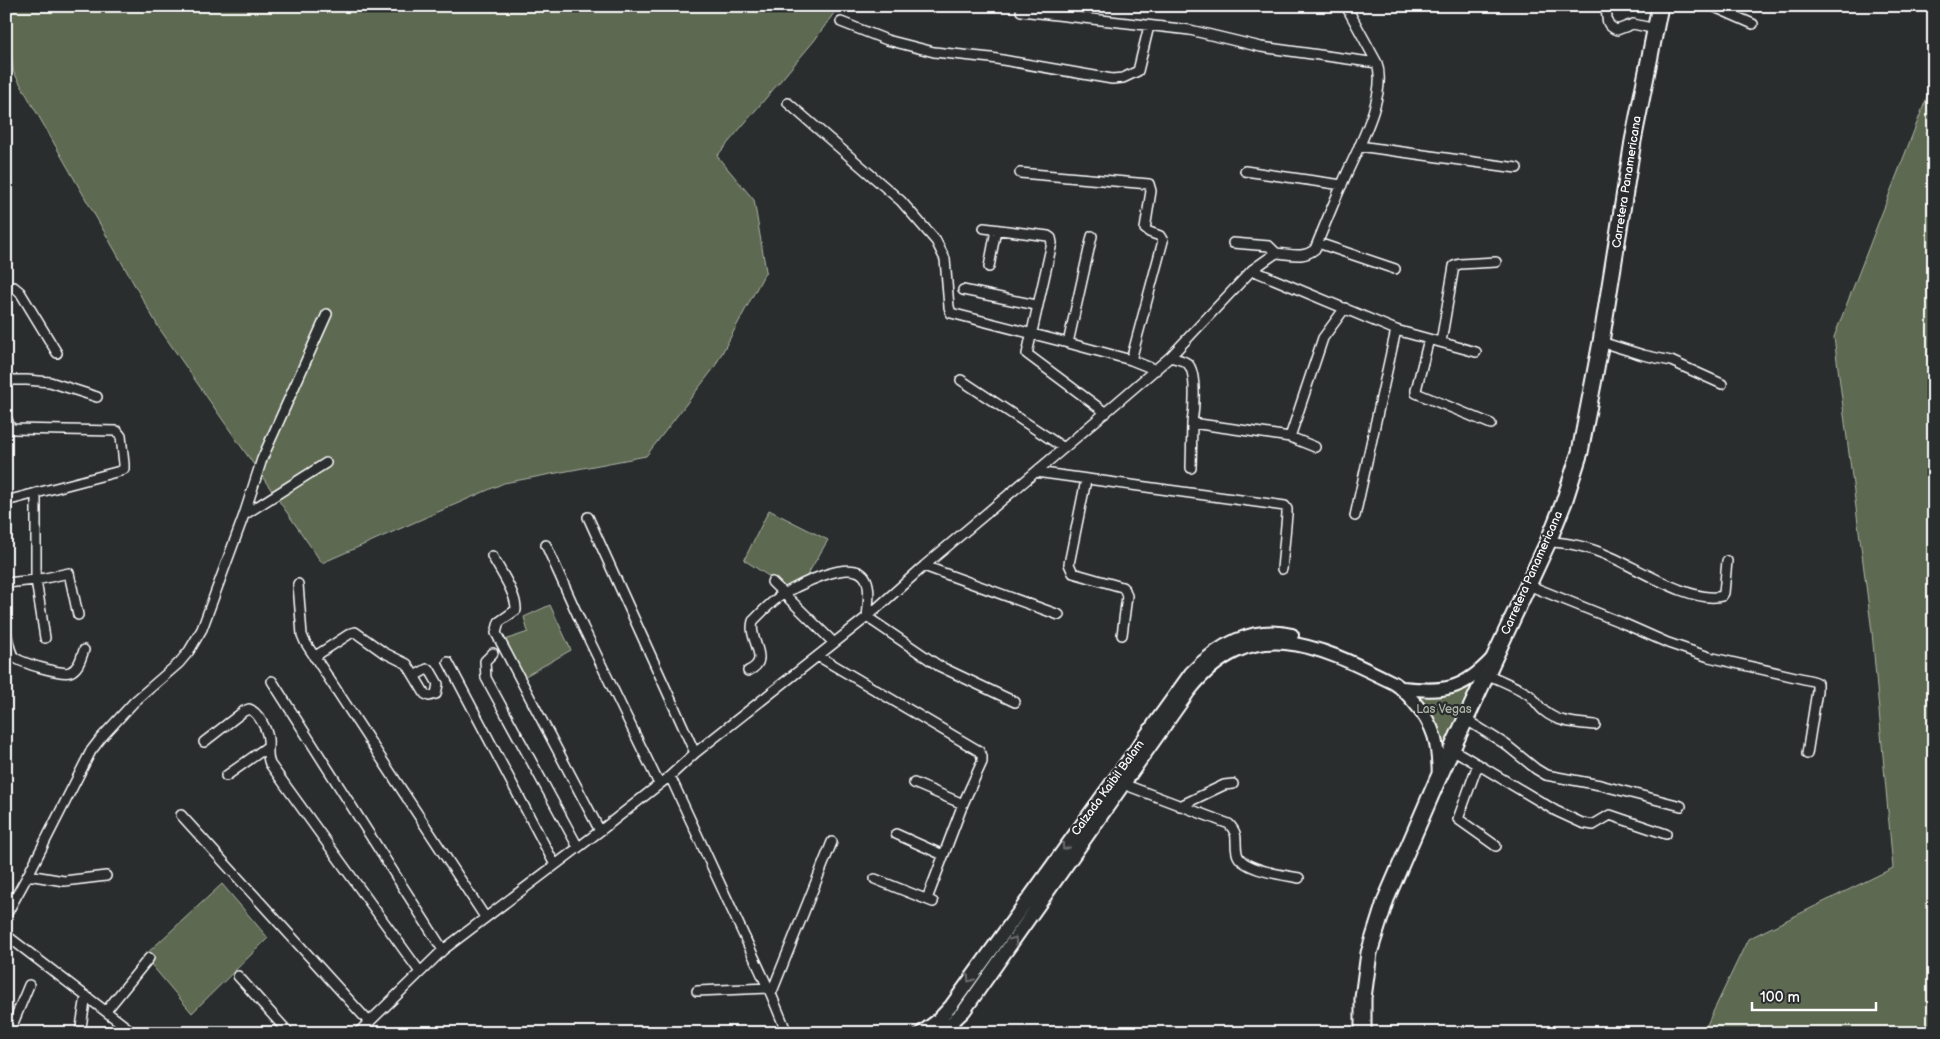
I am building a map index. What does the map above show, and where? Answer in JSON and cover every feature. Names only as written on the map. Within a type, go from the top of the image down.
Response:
[{"type":"highway","name":"Carretera Panamericana","points":[[1363,1033],[1363,998],[1369,952],[1386,899],[1465,719],[1548,542],[1564,502],[1580,452],[1601,342],[1633,141],[1660,6]]},
{"type":"main road","name":"Calzada Kaibil Balam","points":[[921,1033],[950,1006],[1185,681],[1202,662],[1228,643],[1246,636],[1269,633],[1286,634],[1329,648],[1340,656],[1402,688],[1434,691],[1455,686],[1476,674],[1495,655]]},
{"type":"main road","name":"Calzada Kaibil Balam","points":[[941,1033],[964,1011],[1197,681],[1221,660],[1237,650],[1257,643],[1282,642],[1340,656]]},
{"type":"main road","name":"Calzada Kaibil Balam","points":[[1402,688],[1427,718],[1433,729],[1438,750],[1439,778]]},
{"type":"street","points":[[1233,243],[1269,246],[1276,253],[1303,256],[1315,249],[1359,146],[1379,88],[1379,69],[1377,63],[1346,6]]},
{"type":"street","points":[[1606,6],[1606,20],[1612,28],[1618,30],[1633,24],[1656,29]]},
{"type":"street","points":[[1712,6],[1753,24]]},
{"type":"street","points":[[1021,11],[1190,30],[1261,47],[1377,63]]},
{"type":"street","points":[[841,22],[887,40],[934,52],[991,58],[1112,79],[1123,78],[1138,71],[1149,26]]},
{"type":"street","points":[[788,103],[901,201],[936,242],[944,259],[948,307],[951,313],[1031,332],[1130,360],[1156,370]]},
{"type":"street","points":[[1359,146],[1517,168]]},
{"type":"street","points":[[1245,171],[1342,185]]},
{"type":"street","points":[[1020,173],[1149,184],[1151,191],[1145,229],[1160,236],[1163,241],[1130,360]]},
{"type":"street","points":[[984,228],[1048,236],[1051,238],[1052,243],[1026,354],[1106,412]]},
{"type":"street","points":[[989,267],[996,230]]},
{"type":"street","points":[[1068,343],[1092,236]]},
{"type":"street","points":[[1318,242],[1395,268]]},
{"type":"street","points":[[358,1033],[443,950],[600,831],[867,617],[924,566],[1156,370],[1252,270],[1276,253]]},
{"type":"street","points":[[1441,342],[1446,326],[1454,266],[1496,262]]},
{"type":"street","points":[[1252,270],[1396,330],[1476,352]]},
{"type":"street","points":[[6,291],[14,287],[20,292],[57,353]]},
{"type":"street","points":[[964,290],[1036,305]]},
{"type":"street","points":[[1290,437],[1323,338],[1345,308]]},
{"type":"street","points":[[6,915],[91,751],[134,702],[179,663],[189,651],[208,615],[262,459],[327,314]]},
{"type":"street","points":[[1355,516],[1396,330]]},
{"type":"street","points":[[1429,339],[1416,393],[1491,424]]},
{"type":"street","points":[[1601,342],[1643,355],[1671,361],[1722,384]]},
{"type":"street","points":[[1170,357],[1185,362],[1193,372],[1194,411],[1190,468]]},
{"type":"street","points":[[6,380],[50,382],[97,397]]},
{"type":"street","points":[[961,380],[1064,448]]},
{"type":"street","points":[[6,417],[10,427],[13,428],[117,431],[120,433],[124,469],[6,501]]},
{"type":"street","points":[[1192,423],[1290,437],[1315,447]]},
{"type":"street","points":[[244,514],[326,463]]},
{"type":"street","points":[[1036,472],[1284,506],[1287,509],[1287,514],[1282,569]]},
{"type":"street","points":[[1086,480],[1069,564],[1070,570],[1073,573],[1122,587],[1126,590],[1127,596],[1122,635]]},
{"type":"street","points":[[36,493],[36,580],[45,638]]},
{"type":"street","points":[[588,517],[695,753]]},
{"type":"street","points":[[1548,542],[1580,545],[1612,557],[1665,583],[1711,598],[1722,596],[1724,593],[1727,561]]},
{"type":"street","points":[[546,545],[583,627],[659,784]]},
{"type":"street","points":[[492,556],[516,606],[516,610],[499,622],[496,633],[600,831]]},
{"type":"street","points":[[924,566],[1058,615]]},
{"type":"street","points":[[748,671],[757,667],[759,663],[758,649],[752,632],[753,621],[778,598],[816,578],[840,570],[862,572],[868,586],[867,617]]},
{"type":"street","points":[[6,583],[36,580],[69,573],[78,615]]},
{"type":"street","points":[[772,582],[834,643]]},
{"type":"street","points":[[298,584],[302,635],[314,657],[485,917]]},
{"type":"street","points":[[1528,585],[1708,658],[1817,683],[1807,754]]},
{"type":"street","points":[[867,617],[939,666],[1015,702]]},
{"type":"street","points":[[6,632],[15,658],[24,663],[62,673],[70,672],[78,666],[84,650]]},
{"type":"street","points":[[314,657],[355,632],[383,652],[407,664],[416,676]]},
{"type":"street","points":[[493,653],[485,661],[486,678],[578,846]]},
{"type":"street","points":[[818,656],[979,751],[982,756],[982,762],[943,855],[930,900],[875,879]]},
{"type":"street","points":[[448,662],[555,865]]},
{"type":"street","points":[[1486,674],[1531,696],[1551,716],[1565,722],[1595,725]]},
{"type":"street","points":[[272,680],[443,950]]},
{"type":"street","points":[[204,742],[249,709],[253,711],[264,727],[268,742],[267,756],[270,764],[420,972]]},
{"type":"street","points":[[1465,719],[1505,744],[1546,775],[1600,785],[1681,806]]},
{"type":"street","points":[[226,776],[267,747]]},
{"type":"street","points":[[1452,749],[1556,811],[1582,823],[1592,825],[1610,815],[1666,834]]},
{"type":"street","points":[[1478,764],[1458,819],[1496,846]]},
{"type":"street","points":[[670,776],[770,991],[787,1033]]},
{"type":"street","points":[[914,783],[963,804]]},
{"type":"street","points":[[1123,784],[1230,824],[1235,831],[1237,840],[1236,852],[1239,860],[1248,866],[1299,878]]},
{"type":"street","points":[[1180,806],[1224,785],[1233,784]]},
{"type":"street","points":[[181,815],[369,1022]]},
{"type":"street","points":[[896,834],[943,855]]},
{"type":"street","points":[[770,991],[832,842]]},
{"type":"street","points":[[28,875],[64,881],[106,876]]},
{"type":"street","points":[[6,935],[134,1033]]},
{"type":"street","points":[[106,1011],[149,958]]},
{"type":"street","points":[[238,976],[290,1033]]},
{"type":"street","points":[[9,1033],[30,985]]},
{"type":"street","points":[[697,991],[770,991]]},
{"type":"street","points":[[80,1033],[86,996]]},
{"type":"green space","points":[[7,6],[839,6],[814,41],[717,156],[754,200],[766,271],[714,368],[646,456],[504,483],[322,563],[159,328],[13,71]]},
{"type":"green space","points":[[1934,79],[1934,1033],[1703,1033],[1748,939],[1893,868],[1872,632],[1834,337]]},
{"type":"green space","points":[[769,510],[828,540],[796,594],[744,560]]},
{"type":"green space","points":[[550,605],[571,650],[522,678],[502,641],[528,632],[524,617]]},
{"type":"green space","name":"Las Vegas","points":[[1479,674],[1445,754],[1405,690],[1434,693]]},
{"type":"green space","points":[[222,884],[268,938],[192,1013],[144,956]]}]
